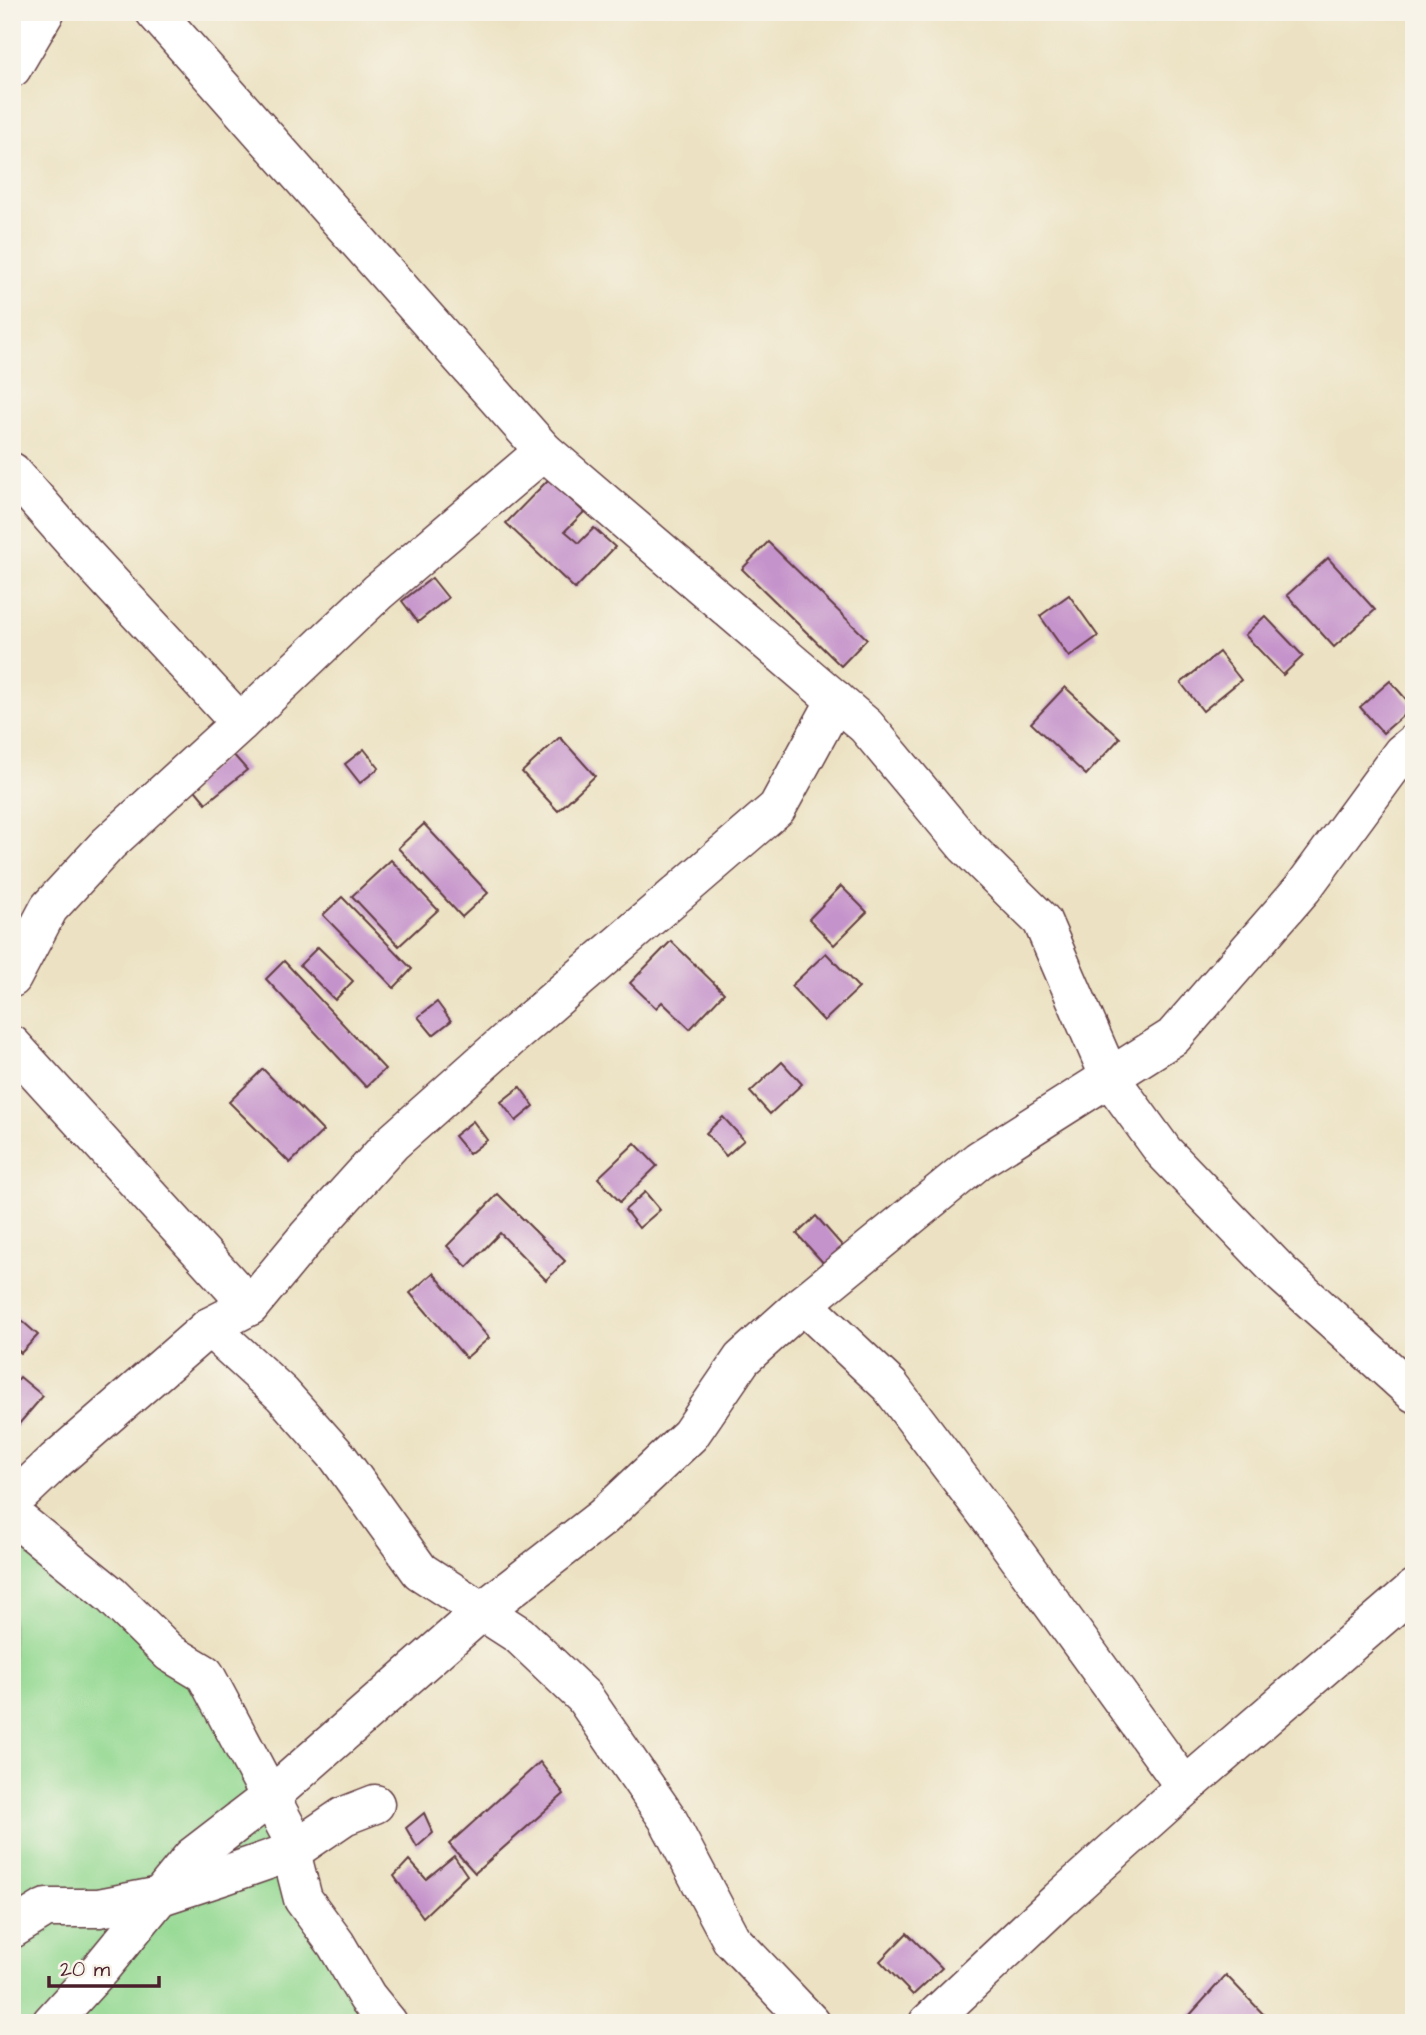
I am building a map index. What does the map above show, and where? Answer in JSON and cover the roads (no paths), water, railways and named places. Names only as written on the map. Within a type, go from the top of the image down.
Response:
[{"type":"street","points":[[12,68],[45,12]]},
{"type":"street","points":[[155,12],[544,451],[866,726],[966,846],[1042,921],[1110,1078],[1173,1161],[1282,1273],[1414,1393]]},
{"type":"street","points":[[12,978],[49,908],[108,844],[378,592],[544,451]]},
{"type":"street","points":[[12,472],[240,723]]},
{"type":"street","points":[[12,1502],[209,1327],[250,1306],[307,1237],[392,1143],[777,808],[836,700]]},
{"type":"street","points":[[51,2023],[101,1968],[192,1857],[270,1797],[482,1611],[603,1517],[690,1435],[743,1359],[803,1304],[979,1160],[1174,1037],[1303,888],[1402,753],[1414,743]]},
{"type":"street","points":[[12,1045],[250,1306]]},
{"type":"street","points":[[803,1304],[890,1386],[998,1529],[1185,1787]]},
{"type":"street","points":[[209,1327],[282,1394],[338,1457],[420,1571],[519,1635],[584,1698],[667,1818],[731,1939],[811,2023]]},
{"type":"street","points":[[12,1515],[111,1595],[170,1653],[205,1674],[290,1834],[290,1852],[303,1899],[336,1944],[367,1997],[388,2023]]},
{"type":"street","points":[[928,2023],[1185,1787],[1414,1589]]},
{"type":"street","points":[[12,1929],[46,1908],[99,1908],[161,1896],[290,1852],[344,1816],[375,1804]]}]
